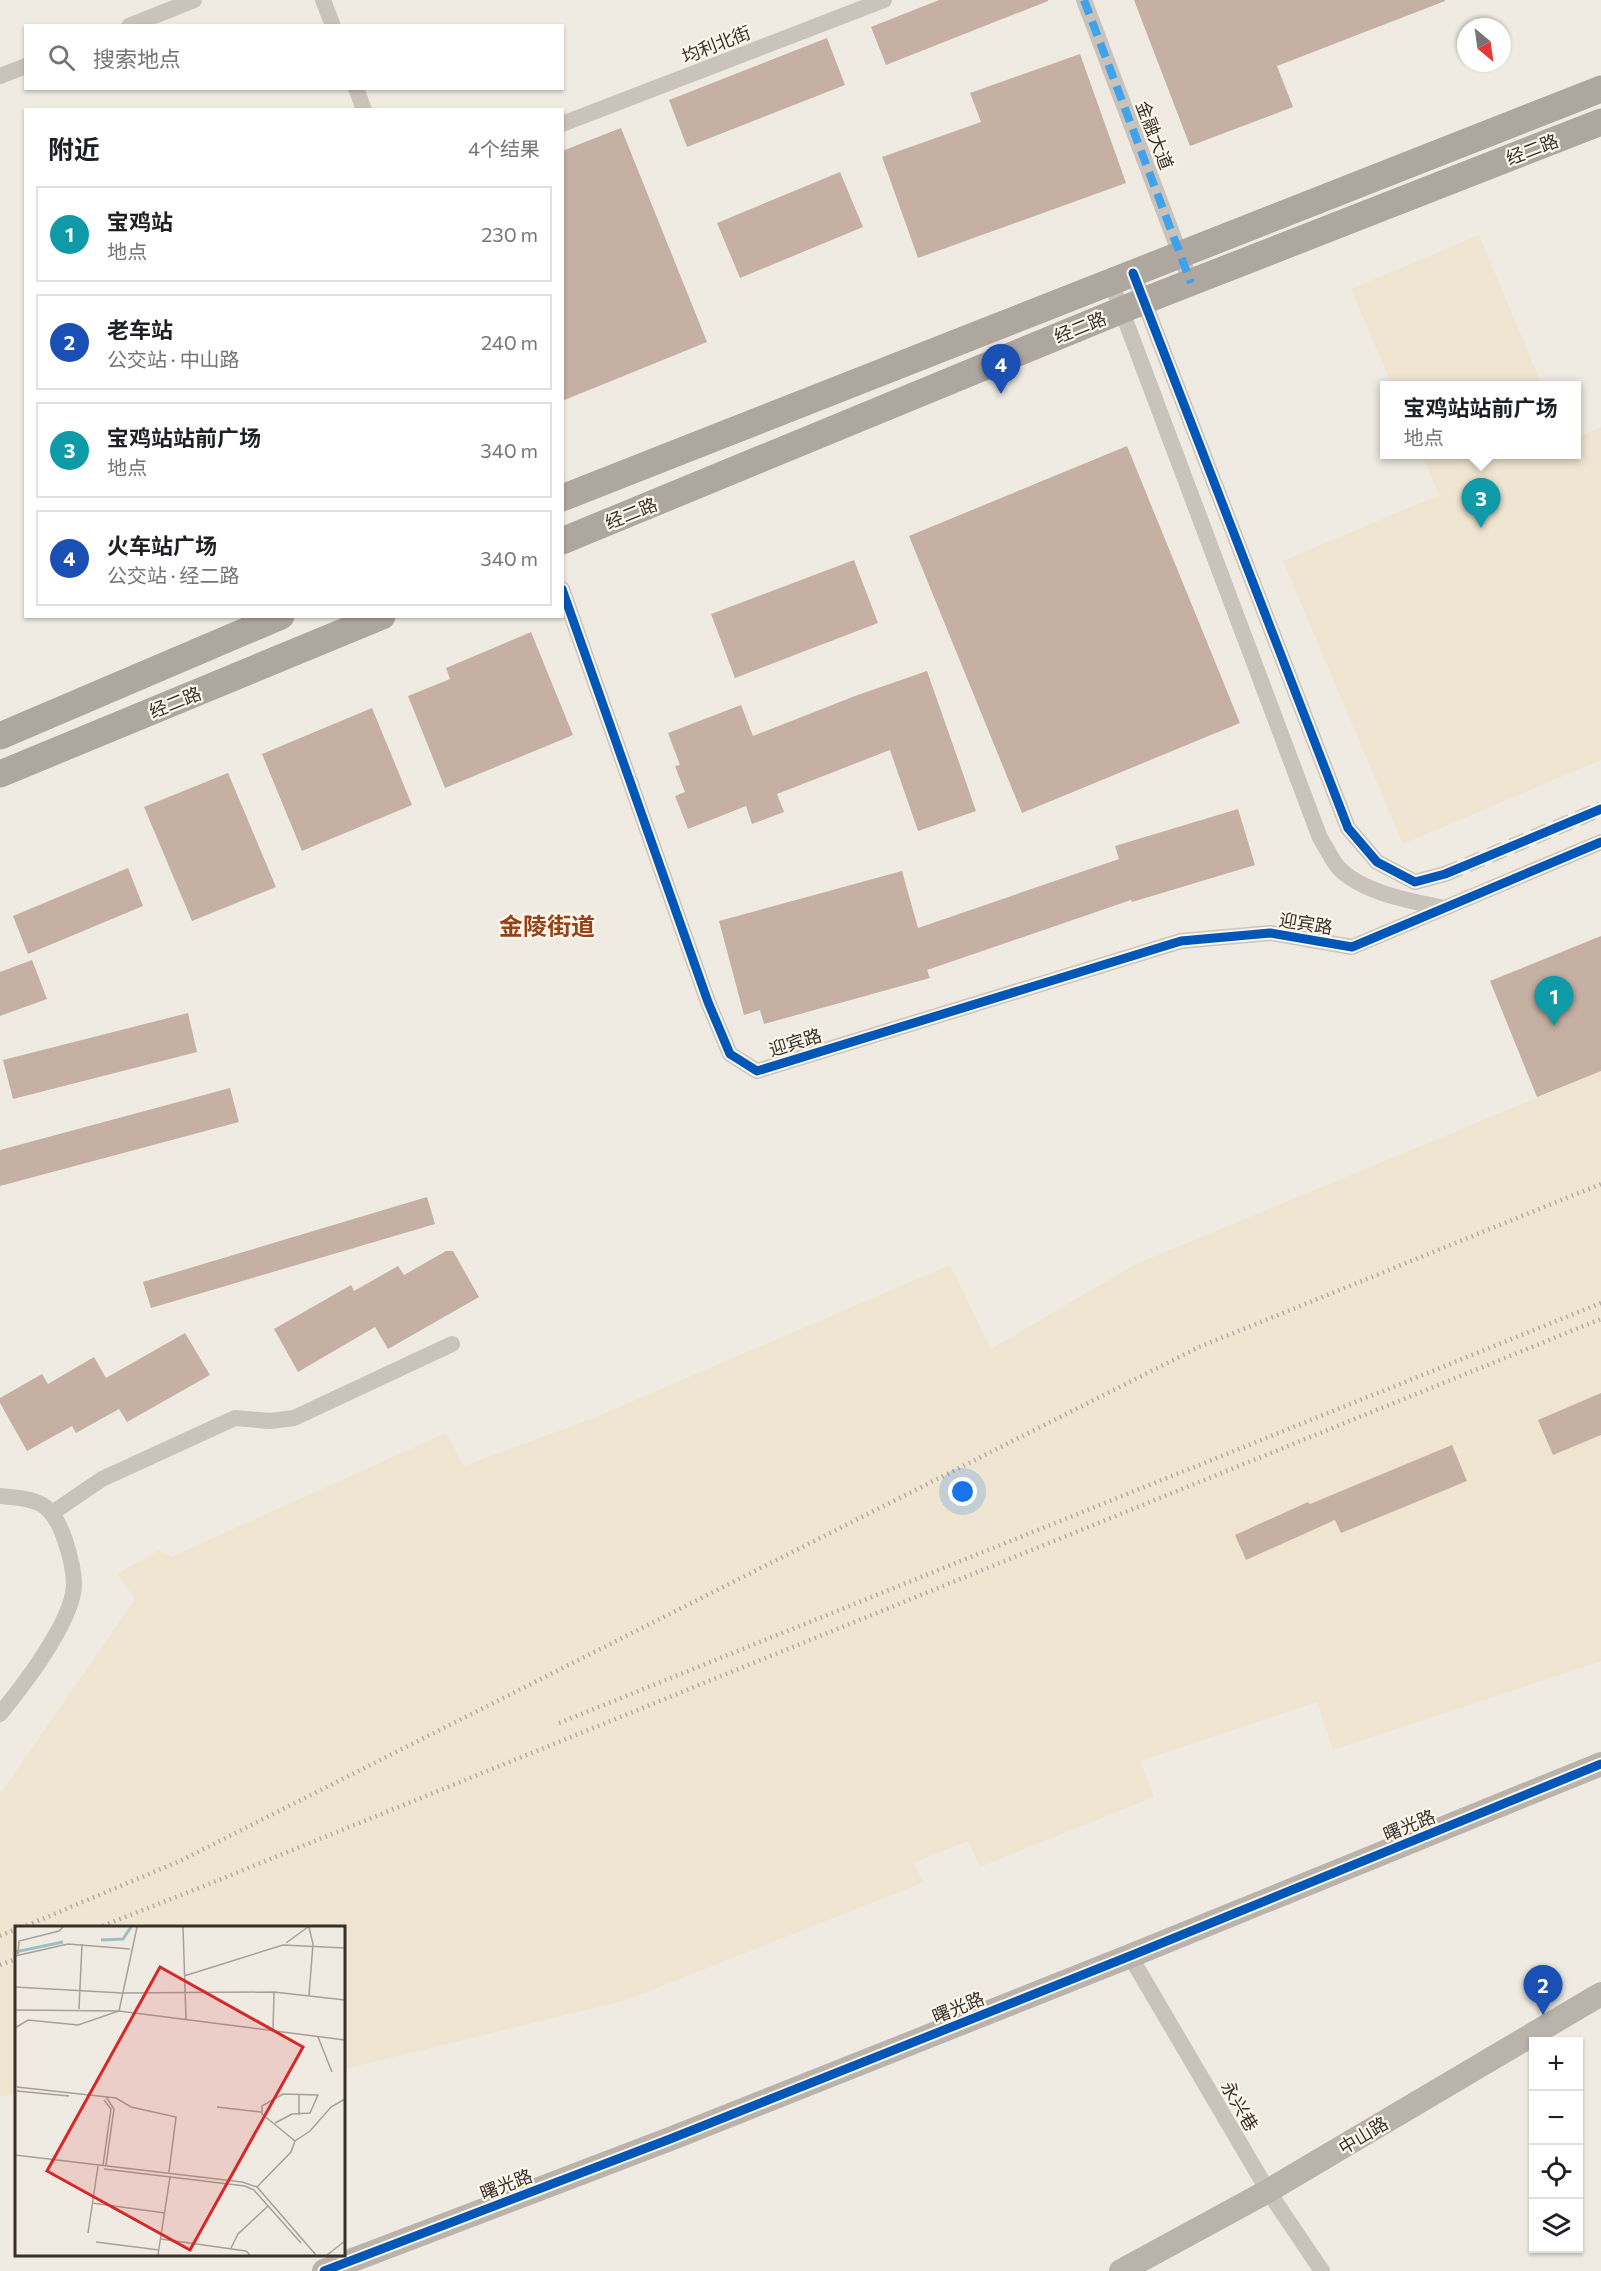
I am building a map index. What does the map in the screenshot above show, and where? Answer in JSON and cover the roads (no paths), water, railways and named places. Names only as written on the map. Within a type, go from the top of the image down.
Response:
[{"type":"main road","name":"经二路","points":[[564,497],[1601,89]]},
{"type":"main road","name":"经二路","points":[[564,540],[1133,306],[1601,122]]},
{"type":"main road","name":"经二路","points":[[0,736],[276,618]]},
{"type":"main road","name":"经二路","points":[[0,774],[377,618]]},
{"type":"street","points":[[134,24],[194,0]]},
{"type":"street","points":[[323,0],[332,24]]},
{"type":"street","name":"均利北街","points":[[564,123],[884,0]]},
{"type":"street","name":"金融大道","points":[[1084,0],[1191,283]]},
{"type":"street","points":[[0,76],[24,67]]},
{"type":"street","points":[[357,90],[363,108]]},
{"type":"street","points":[[1122,278],[1348,828],[1377,862],[1415,882],[1445,874]]},
{"type":"street","points":[[1122,278],[1320,838],[1338,867],[1362,885],[1411,901],[1445,908],[1601,842]]},
{"type":"street","name":"迎宾路","points":[[564,595],[708,1002],[730,1054],[757,1071],[1181,941],[1270,933],[1352,947],[1445,908]]},
{"type":"street","points":[[52,1513],[102,1479],[234,1418],[270,1421],[294,1418],[452,1344]]},
{"type":"street","points":[[0,1496],[35,1501],[58,1519],[73,1570],[71,1603],[61,1626],[34,1669],[0,1714]]},
{"type":"street","name":"曙光路","points":[[333,2269],[670,2139],[1130,1956],[1601,1764]]},
{"type":"street","name":"永兴巷","points":[[1130,1956],[1268,2191],[1322,2271]]},
{"type":"street","name":"中山路","points":[[1121,2271],[1268,2191],[1601,1995]]},
{"type":"tunnel","points":[[1445,874],[1601,809]]},
{"type":"railway","points":[[26,1926],[182,1860],[1199,1347],[1601,1184]]},
{"type":"railway","points":[[559,1723],[1601,1303]]},
{"type":"railway","points":[[102,1926],[1601,1319]]},
{"type":"railway","points":[[0,1936],[15,1929]]},
{"type":"railway","points":[[0,1965],[15,1959]]},
{"type":"place","name":"火车站广场","points":[[1001,394]]},
{"type":"place","name":"宝鸡站站前广场","points":[[1481,528]]},
{"type":"place","name":"宝鸡站","points":[[1554,1026]]},
{"type":"place","name":"老车站","points":[[1543,2015]]},
{"type":"district","name":"金陵街道","points":[[547,925]]}]
